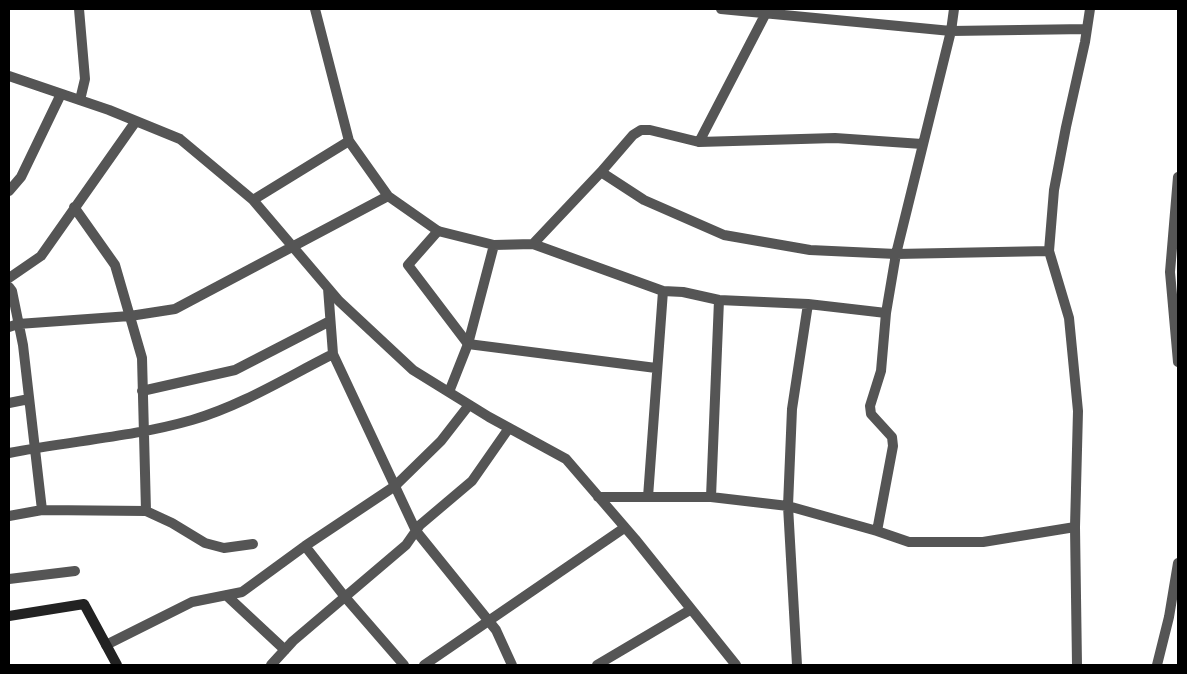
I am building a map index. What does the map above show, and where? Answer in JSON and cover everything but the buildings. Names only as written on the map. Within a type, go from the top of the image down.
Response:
[{"type":"street","points":[[79,9],[85,78],[80,100]]},
{"type":"street","points":[[315,9],[349,142],[388,196],[438,231],[494,245],[533,244],[663,291],[683,292],[719,300],[808,304],[886,313]]},
{"type":"street","points":[[722,9],[950,31],[1087,29]]},
{"type":"street","points":[[877,531],[893,446],[892,437],[871,414],[870,406],[881,371],[886,313],[896,254],[954,9]]},
{"type":"street","points":[[1077,665],[1075,527],[1078,411],[1069,318],[1049,251],[1054,190],[1090,9]]},
{"type":"street","points":[[699,142],[766,13]]},
{"type":"street","points":[[9,76],[80,100],[180,139],[253,200],[339,301],[413,370],[469,405],[566,459],[736,665]]},
{"type":"street","points":[[9,192],[21,176],[61,94]]},
{"type":"street","points":[[9,278],[41,256],[136,121]]},
{"type":"street","points":[[533,244],[633,135],[641,130],[650,130],[699,142],[835,138],[922,144]]},
{"type":"street","points":[[253,200],[349,142]]},
{"type":"street","points":[[601,172],[644,200],[724,235],[810,250],[896,254],[1049,251]]},
{"type":"street","points":[[1178,177],[1170,272],[1178,362]]},
{"type":"street","points":[[14,326],[130,316],[175,309],[388,196]]},
{"type":"street","points":[[74,207],[116,265],[142,358],[146,511]]},
{"type":"street","points":[[438,231],[408,265],[468,344],[656,368]]},
{"type":"street","points":[[449,392],[468,344],[494,245]]},
{"type":"street","points":[[9,287],[12,291],[14,326],[23,345],[42,510]]},
{"type":"street","points":[[328,288],[334,354],[416,531],[496,630],[512,665]]},
{"type":"street","points":[[648,497],[663,291]]},
{"type":"street","points":[[711,497],[719,300]]},
{"type":"street","points":[[797,665],[788,506],[792,409],[808,304]]},
{"type":"street","points":[[142,391],[235,370],[330,321]]},
{"type":"street","points":[[9,453],[144,431],[193,420],[247,400],[334,354]]},
{"type":"street","points":[[9,402],[29,399]]},
{"type":"street","points":[[106,645],[192,602],[242,592],[305,546],[395,486],[440,442],[469,405]]},
{"type":"street","points":[[271,665],[285,650],[406,545],[420,525],[472,481],[509,428]]},
{"type":"street","points":[[598,497],[711,497],[788,506],[909,542],[984,542],[1075,527]]},
{"type":"street","points":[[9,516],[42,510],[146,511],[205,543],[224,548],[252,544]]},
{"type":"street","points":[[424,665],[624,528]]},
{"type":"street","points":[[305,546],[345,597],[404,665]]},
{"type":"street","points":[[1157,665],[1169,617],[1178,563]]},
{"type":"street","points":[[9,579],[75,571]]},
{"type":"street","points":[[226,595],[285,650]]},
{"type":"street","points":[[9,616],[84,604],[117,665]]},
{"type":"street","points":[[597,665],[690,610]]}]
